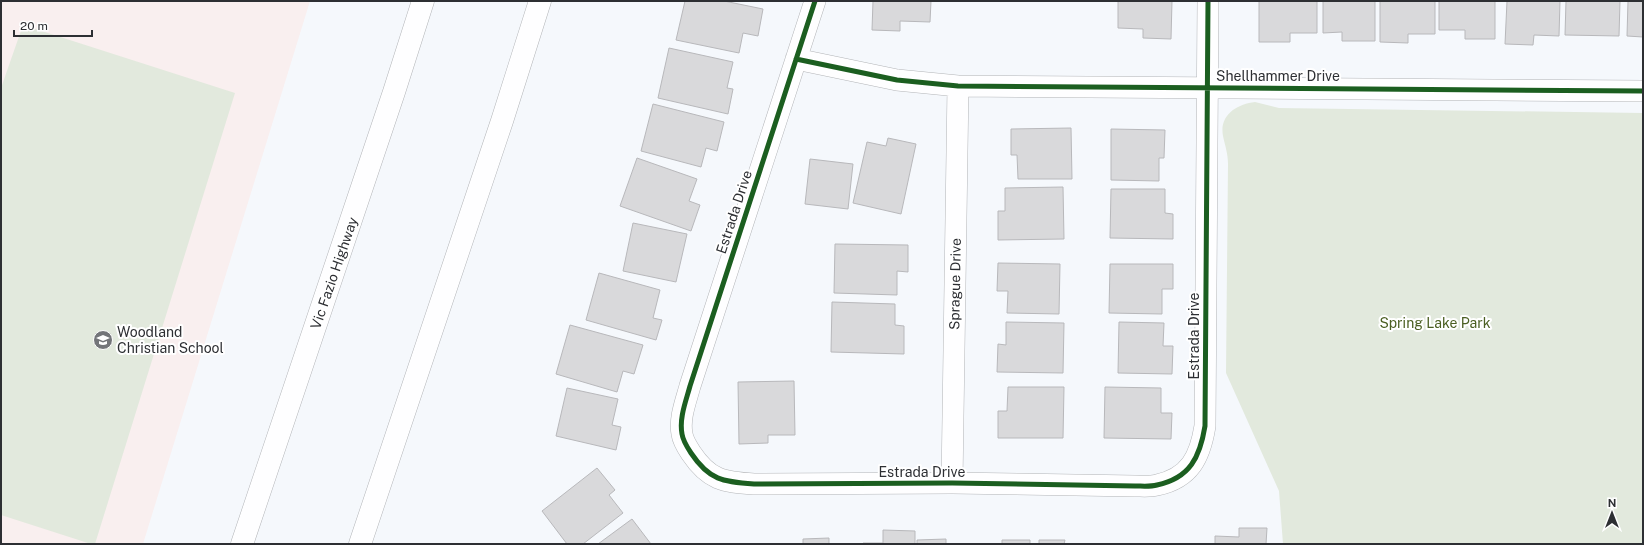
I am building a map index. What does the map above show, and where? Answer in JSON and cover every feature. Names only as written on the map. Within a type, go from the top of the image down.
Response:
[{"type":"highway","name":"Vic Fazio Highway","points":[[242,544],[392,100],[423,1]]},
{"type":"highway","points":[[360,544],[502,121],[540,1]]},
{"type":"street","name":"Estrada Drive","points":[[815,1],[690,386],[681,420],[682,434],[686,445],[704,471],[718,479],[733,483],[1156,485],[1185,472],[1199,453],[1205,426],[1208,1]]},
{"type":"street","name":"Shellhammer Drive","points":[[796,59],[897,80],[958,86],[1643,91]]},
{"type":"street","name":"Sprague Drive","points":[[952,483],[958,86]]},
{"type":"shaded area","name":"Woodland Christian School","points":[[1,1],[310,1],[143,544],[1,544]]},
{"type":"green space","name":"Woodland Christian School","points":[[23,25],[235,93],[95,544],[1,515],[1,88]]},
{"type":"green space","name":"Spring Lake Park","points":[[1255,102],[1279,108],[1643,113],[1643,544],[1283,544],[1279,491],[1226,373],[1228,156],[1222,129],[1224,122],[1231,112],[1242,105]]},
{"type":"building","points":[[685,1],[724,1],[763,9],[758,36],[743,33],[739,53],[676,40]]},
{"type":"building","points":[[873,1],[931,1],[930,22],[900,21],[900,31],[872,30]]},
{"type":"building","points":[[1118,1],[1172,1],[1171,39],[1143,38],[1143,29],[1118,28]]},
{"type":"building","points":[[1259,1],[1317,1],[1317,33],[1290,33],[1290,42],[1259,42]]},
{"type":"building","points":[[1323,1],[1375,1],[1375,41],[1342,41],[1342,32],[1323,33]]},
{"type":"building","points":[[1380,1],[1435,1],[1435,34],[1408,34],[1408,43],[1380,42]]},
{"type":"building","points":[[1439,1],[1495,1],[1495,39],[1465,39],[1465,30],[1439,30]]},
{"type":"building","points":[[1507,1],[1560,1],[1559,36],[1534,35],[1533,45],[1505,44]]},
{"type":"building","points":[[1566,1],[1620,1],[1619,36],[1565,35]]},
{"type":"building","points":[[1628,1],[1643,1],[1643,37],[1627,36]]},
{"type":"building","points":[[669,48],[733,62],[727,88],[733,89],[728,114],[658,98]]},
{"type":"building","points":[[653,104],[724,122],[717,151],[706,148],[701,167],[641,151]]},
{"type":"building","points":[[1071,128],[1072,179],[1018,179],[1017,155],[1011,155],[1011,129]]},
{"type":"building","points":[[1111,129],[1165,130],[1164,158],[1159,158],[1159,181],[1111,180]]},
{"type":"building","points":[[888,138],[916,144],[901,214],[853,203],[867,142],[886,146]]},
{"type":"building","points":[[637,158],[697,179],[689,201],[700,205],[691,231],[620,206]]},
{"type":"building","points":[[810,159],[853,164],[848,209],[805,204]]},
{"type":"building","points":[[1063,187],[1064,239],[998,240],[998,211],[1005,211],[1005,188]]},
{"type":"building","points":[[1111,189],[1165,189],[1165,213],[1173,214],[1173,239],[1110,238]]},
{"type":"building","points":[[633,223],[687,234],[676,282],[623,271]]},
{"type":"building","points":[[835,244],[908,245],[908,272],[897,271],[897,295],[834,293]]},
{"type":"building","points":[[998,263],[1060,264],[1059,314],[1007,313],[1008,291],[997,291]]},
{"type":"building","points":[[1110,264],[1173,264],[1173,289],[1162,289],[1162,314],[1109,313]]},
{"type":"building","points":[[599,273],[660,290],[653,318],[662,320],[656,340],[586,320]]},
{"type":"building","points":[[832,302],[895,304],[895,325],[904,326],[904,354],[831,352]]},
{"type":"building","points":[[1006,322],[1064,323],[1063,373],[997,372],[998,344],[1006,345]]},
{"type":"building","points":[[1119,322],[1164,323],[1163,346],[1173,346],[1172,374],[1118,373]]},
{"type":"building","points":[[570,325],[643,345],[634,374],[623,371],[617,392],[556,374]]},
{"type":"building","points":[[794,381],[795,435],[768,435],[768,443],[739,444],[738,382]]},
{"type":"building","points":[[1008,387],[1064,387],[1063,438],[998,438],[998,411],[1007,411]]},
{"type":"building","points":[[1105,387],[1161,388],[1161,413],[1172,413],[1171,439],[1104,438]]},
{"type":"building","points":[[567,388],[618,399],[612,425],[621,427],[616,450],[556,436]]},
{"type":"building","points":[[597,468],[615,490],[609,495],[623,513],[583,544],[567,544],[542,511]]},
{"type":"building","points":[[632,519],[651,544],[598,544]]},
{"type":"building","points":[[1239,528],[1267,528],[1266,544],[1215,544],[1215,536],[1239,537]]},
{"type":"building","points":[[883,530],[915,531],[915,544],[863,544],[883,543]]},
{"type":"building","points":[[829,538],[829,544],[803,544],[803,539]]},
{"type":"building","points":[[946,539],[946,544],[917,544],[917,540]]},
{"type":"building","points":[[1002,540],[1030,540],[1030,544],[1002,544]]},
{"type":"building","points":[[1039,540],[1065,540],[1064,544],[1039,544]]},
{"type":"cycle path","points":[[815,1],[690,386],[682,416],[681,428],[683,439],[698,462],[704,469],[718,478],[734,482],[754,484],[952,483],[1154,486],[1178,477],[1192,464],[1200,447],[1205,426],[1208,1]]},
{"type":"cycle path","points":[[796,59],[897,80],[958,86],[1643,91]]},
{"type":"place","name":"Woodland Christian School","points":[[103,340]]}]
